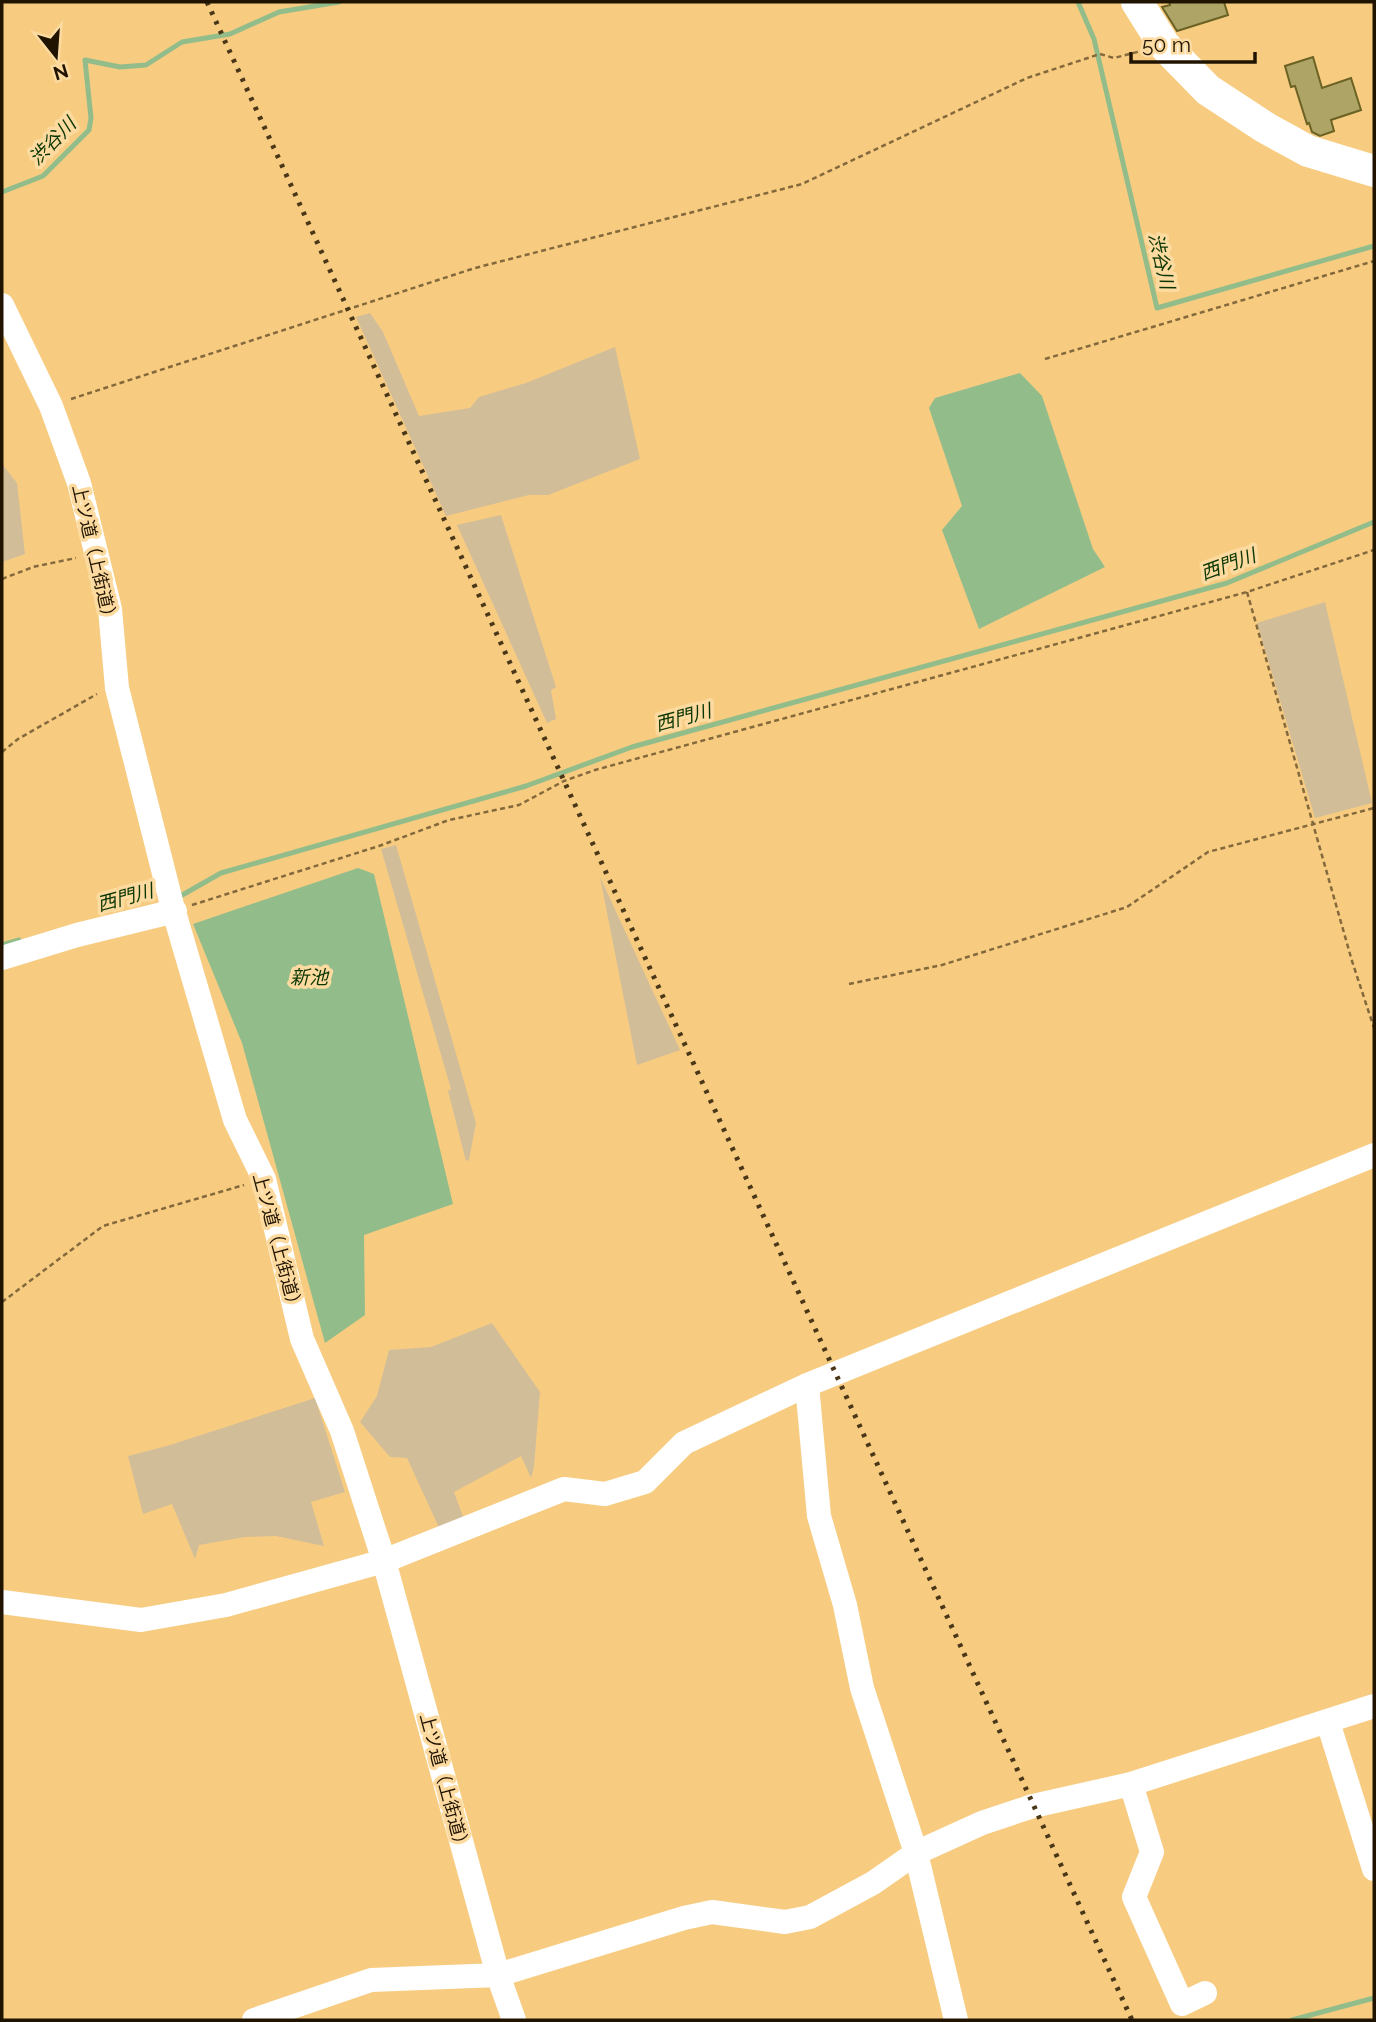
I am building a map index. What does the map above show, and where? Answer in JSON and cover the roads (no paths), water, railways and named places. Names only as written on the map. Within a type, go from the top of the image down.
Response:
[{"type":"main road","points":[[1137,2],[1164,45],[1208,90],[1266,128],[1308,151],[1374,171]]},
{"type":"street","name":"上ツ道（上街道）","points":[[2,305],[51,406],[79,483],[110,608],[117,688],[172,903],[235,1120],[264,1180],[302,1339],[342,1431],[384,1562],[498,1975],[514,2020]]},
{"type":"street","points":[[2,958],[172,903]]},
{"type":"street","points":[[2,1602],[141,1620],[226,1605],[384,1562],[564,1489],[605,1494],[645,1482],[684,1443],[807,1385],[1374,1155]]},
{"type":"street","points":[[807,1385],[820,1516],[845,1605],[862,1688],[916,1853],[956,2020]]},
{"type":"street","points":[[254,2020],[371,1980],[498,1975],[684,1918],[712,1912],[785,1922],[810,1917],[873,1883],[916,1853],[982,1823],[1033,1806],[1131,1784],[1374,1706]]},
{"type":"street","points":[[1328,1722],[1374,1869]]},
{"type":"street","points":[[1131,1784],[1152,1852],[1134,1897],[1182,2004],[1205,1993]]},
{"type":"water","points":[[1020,373],[1042,396],[1093,549],[1105,567],[979,629],[942,530],[962,506],[929,408],[935,398]]},
{"type":"water","name":"新池","points":[[358,868],[374,874],[453,1204],[364,1235],[365,1315],[325,1343],[242,1043],[193,924]]},
{"type":"waterway","name":"渋谷川","points":[[2,192],[43,176],[89,130],[91,118],[85,60],[120,67],[146,65],[182,42],[230,34],[279,12],[339,2]]},
{"type":"waterway","name":"渋谷川","points":[[1078,2],[1094,39],[1157,308],[1374,246]]},
{"type":"waterway","name":"西門川","points":[[177,898],[221,873],[526,786],[632,747],[1227,583],[1374,522]]},
{"type":"waterway","name":"西門川","points":[[2,945],[19,940]]},
{"type":"waterway","points":[[1292,2020],[1374,1998]]},
{"type":"railway","points":[[207,2],[1132,2020]]}]
